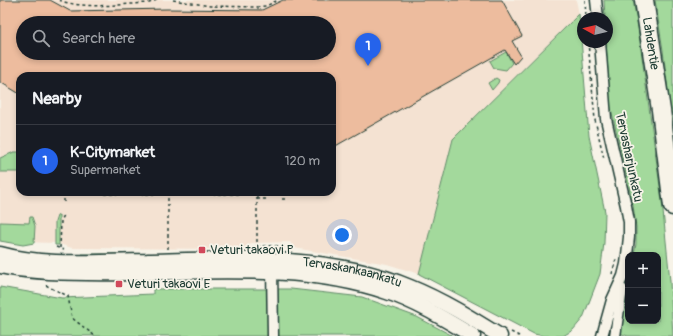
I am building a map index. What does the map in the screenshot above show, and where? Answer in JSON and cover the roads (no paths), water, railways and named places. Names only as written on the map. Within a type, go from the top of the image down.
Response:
[{"type":"highway","name":"Lahdentie","points":[[644,0],[661,110],[673,206]]},
{"type":"street","points":[[596,0],[597,12]]},
{"type":"street","name":"Tervasharjunkatu","points":[[600,48],[606,119],[629,222],[628,251],[615,336]]},
{"type":"street","name":"Tervaskankaankatu","points":[[0,254],[24,259],[73,262],[226,260],[272,266],[318,277],[344,281],[387,292],[407,300],[473,336]]},
{"type":"street","name":"Tervaskankaankatu","points":[[0,266],[53,272],[109,274],[242,271],[272,266],[340,266],[409,286],[434,298],[500,336]]},
{"type":"street","points":[[272,266],[273,336]]},
{"type":"street","name":"Tervasharjunkatu","points":[[602,336],[612,300],[623,276]]},
{"type":"place","name":"K-Citymarket","points":[[368,66]]},
{"type":"place","name":"Veturi takaovi P","points":[[202,250]]},
{"type":"place","name":"Veturi takaovi E","points":[[119,284]]}]
